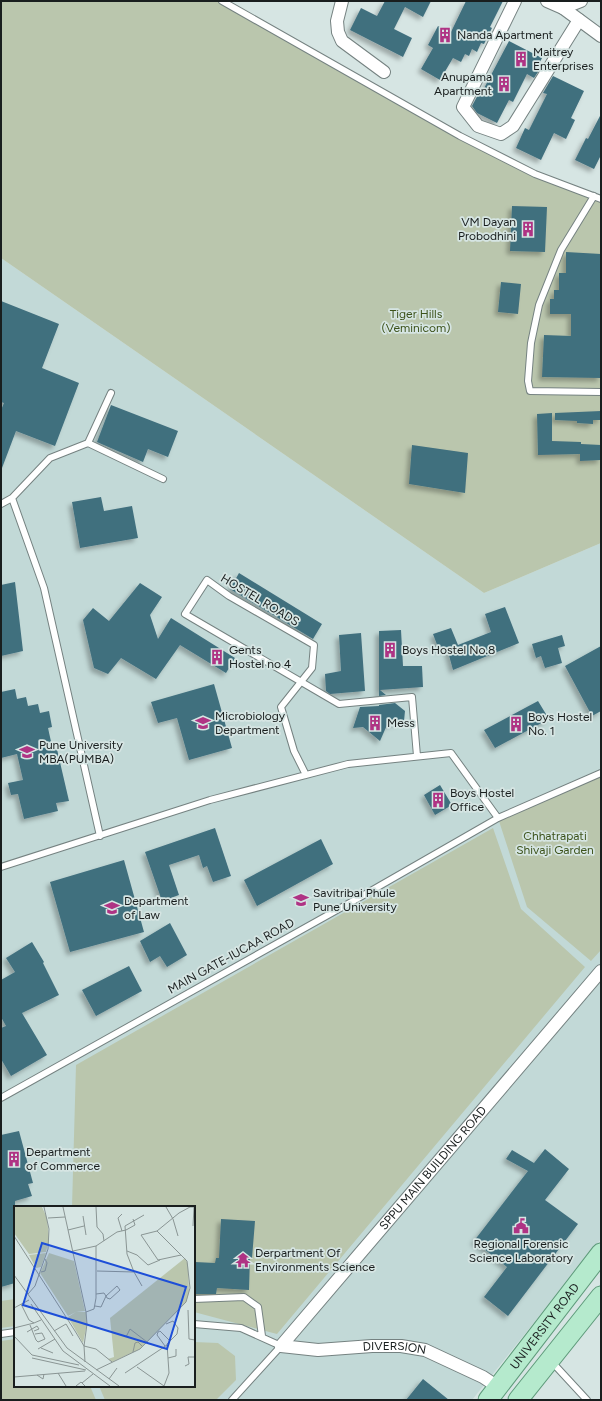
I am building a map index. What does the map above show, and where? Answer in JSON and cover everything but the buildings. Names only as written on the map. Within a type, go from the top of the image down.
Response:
[{"type":"main road","name":"UNIVERSITY ROAD","points":[[493,1394],[601,1253]]},
{"type":"main road","name":"UNIVERSITY ROAD","points":[[518,1400],[601,1296]]},
{"type":"main road","points":[[493,1394],[514,1400]]},
{"type":"street","points":[[342,1],[337,21],[338,32],[342,41],[384,72]]},
{"type":"street","points":[[515,1],[463,107],[478,126],[501,134],[513,126],[579,20]]},
{"type":"street","points":[[547,1],[563,8],[601,36]]},
{"type":"street","points":[[563,8],[581,1]]},
{"type":"street","name":"SPPU MAIN BUILDING ROAD","points":[[282,1346],[601,971]]},
{"type":"street","name":"DIVERSION","points":[[282,1346],[318,1350],[372,1346],[401,1346],[425,1350],[483,1377],[493,1394]]},
{"type":"lane","points":[[222,1],[460,136],[535,174],[601,199]]},
{"type":"lane","points":[[594,196],[561,250],[539,305],[531,343],[528,381],[530,391],[601,392]]},
{"type":"lane","points":[[1,504],[12,498],[50,458],[88,443],[110,393]]},
{"type":"lane","points":[[88,443],[163,479]]},
{"type":"lane","points":[[12,498],[44,588],[100,836]]},
{"type":"lane","name":"HOSTEL ROADS","points":[[301,683],[312,668],[314,645],[229,596],[207,580],[185,614],[301,683],[338,704],[412,697],[417,756]]},
{"type":"lane","points":[[301,683],[280,708],[294,751],[306,775]]},
{"type":"lane","points":[[1,867],[210,800],[348,764],[417,756],[451,753],[498,818]]},
{"type":"lane","name":"MAIN GATE-IUCAA ROAD","points":[[1,1098],[362,896],[498,818],[601,773]]},
{"type":"lane","points":[[195,1299],[244,1297],[258,1307],[262,1336]]},
{"type":"lane","points":[[195,1324],[241,1328],[282,1346]]},
{"type":"lane","points":[[1,1334],[14,1332]]},
{"type":"lane","name":"SPPU MAIN BUILDING ROAD","points":[[232,1400],[282,1346]]},
{"type":"lane","points":[[550,1360],[587,1400]]},
{"type":"shaded area","name":"Savitribai Phule Pune University","points":[[1,258],[484,593],[601,543],[601,1239],[472,1400],[1,1400]]},
{"type":"green space","name":"Tiger Hills (Veminicom)","points":[[1,1],[222,1],[460,136],[535,174],[601,200],[601,543],[484,593],[1,258]]},
{"type":"green space","name":"Chhatrapati Shivaji Garden","points":[[601,773],[601,950],[591,961],[527,907],[498,818]]},
{"type":"green space","points":[[493,828],[521,909],[585,967],[277,1334],[195,1312],[195,1206],[72,1206],[76,1065]]},
{"type":"green space","points":[[14,1299],[14,1326],[1,1328],[1,1301]]},
{"type":"green space","points":[[14,1339],[14,1387],[90,1387],[96,1400],[1,1400],[1,1341]]},
{"type":"green space","points":[[195,1342],[218,1343],[235,1356],[236,1380],[216,1400],[105,1400],[99,1387],[195,1387]]},
{"type":"place","name":"Nanda Apartment","points":[[445,35]]},
{"type":"place","name":"Maitrey Enterprises","points":[[521,59]]},
{"type":"place","name":"Anupama Apartment","points":[[504,84]]},
{"type":"place","name":"VM Dayan Probodhini","points":[[528,229]]},
{"type":"place","name":"Boys Hostel No.8","points":[[390,650]]},
{"type":"place","name":"Gents Hostel no 4","points":[[217,657]]},
{"type":"place","name":"Microbiology Department","points":[[203,723]]},
{"type":"place","name":"Mess","points":[[375,723]]},
{"type":"place","name":"Boys Hostel No. 1","points":[[516,724]]},
{"type":"place","name":"Pune University MBA(PUMBA)","points":[[27,752]]},
{"type":"place","name":"Boys Hostel Office","points":[[438,800]]},
{"type":"place","name":"Savitribai Phule Pune University","points":[[301,900]]},
{"type":"place","name":"Department of Law","points":[[112,908]]},
{"type":"place","name":"Department of Commerce","points":[[14,1159]]},
{"type":"place","name":"Regional Forensic Science Laboratory","points":[[521,1226]]},
{"type":"place","name":"Derpartment Of Environments Science","points":[[243,1260]]}]
